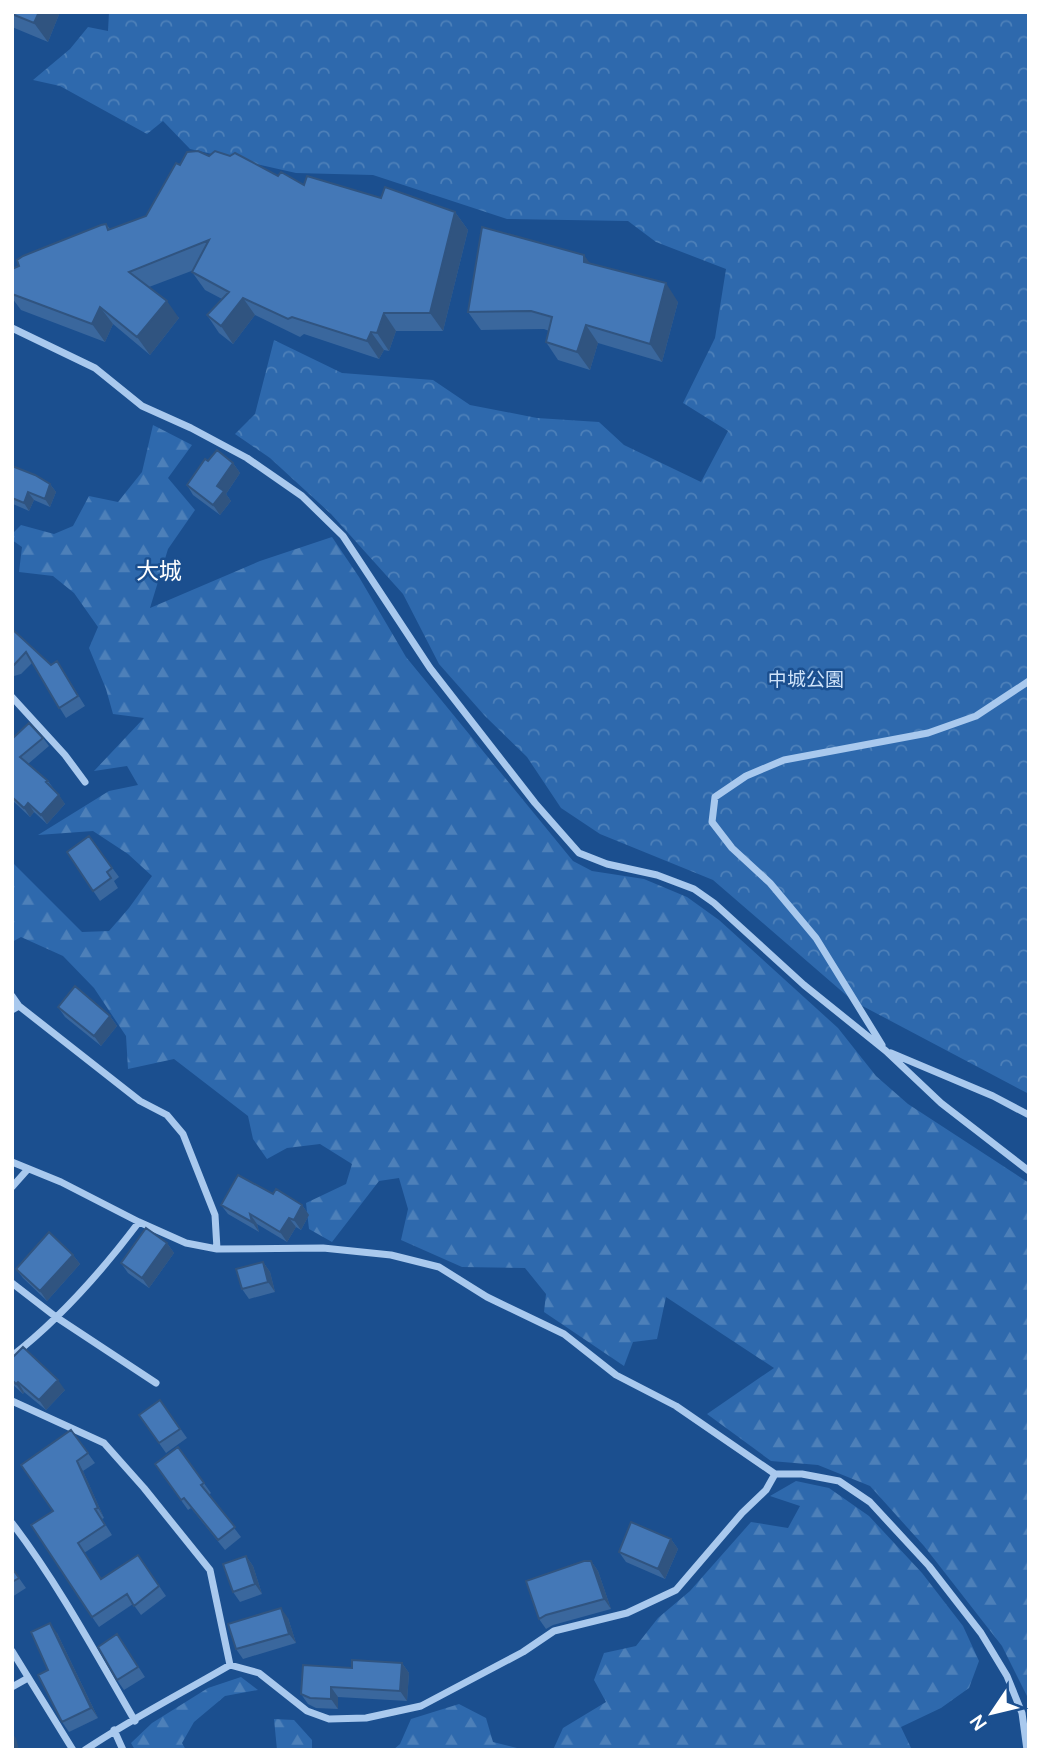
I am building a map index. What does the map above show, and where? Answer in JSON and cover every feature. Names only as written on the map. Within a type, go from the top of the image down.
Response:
[{"type":"street","points":[[12,328],[95,368],[142,406],[247,457],[302,496],[343,536],[430,668],[535,803],[579,853],[607,864],[657,874],[694,889],[714,903],[804,985],[886,1051],[941,1103],[1029,1171]]},
{"type":"street","points":[[1029,681],[976,716],[928,733],[784,760],[746,776],[715,797],[712,822],[732,848],[770,883],[816,938],[886,1051],[993,1096],[1029,1115]]},
{"type":"street","points":[[12,697],[65,755],[85,782]]},
{"type":"street","points":[[12,996],[16,1008],[140,1101],[167,1115],[183,1134],[215,1215],[216,1250]]},
{"type":"street","points":[[12,1162],[61,1182],[186,1243],[216,1250],[323,1248],[391,1255],[439,1267],[487,1297],[564,1334],[616,1375],[676,1406],[775,1474],[802,1474],[839,1481],[870,1502],[929,1566],[981,1633],[1007,1676],[1022,1713],[1027,1750]]},
{"type":"street","points":[[12,1187],[29,1169]]},
{"type":"street","points":[[12,1356],[56,1318],[106,1265],[139,1222]]},
{"type":"street","points":[[12,1283],[56,1318],[156,1383]]},
{"type":"street","points":[[12,1401],[104,1443],[144,1488],[210,1570],[230,1665]]},
{"type":"street","points":[[85,1750],[114,1730],[135,1721],[230,1665],[260,1673],[307,1711],[329,1719],[366,1718],[421,1706],[523,1652],[554,1631],[627,1613],[676,1590],[735,1521],[766,1490],[775,1474]]},
{"type":"street","points":[[12,1523],[61,1595],[135,1721]]},
{"type":"street","points":[[12,1651],[73,1750]]},
{"type":"street","points":[[12,1687],[28,1678]]},
{"type":"street","points":[[114,1730],[123,1750]]},
{"type":"green space","name":"中城公園","points":[[109,12],[1029,12],[1029,1094],[853,1001],[713,880],[600,834],[561,808],[527,757],[485,716],[439,664],[403,594],[331,514],[270,458],[235,434],[255,414],[274,340],[342,373],[433,380],[470,405],[537,418],[599,422],[624,445],[701,482],[728,431],[683,403],[715,338],[726,269],[656,242],[628,221],[507,219],[373,175],[296,173],[190,149],[163,121],[147,134],[60,86],[33,80],[70,49],[88,27],[108,31]]},
{"type":"green space","points":[[153,425],[192,445],[168,478],[195,510],[168,549],[150,608],[260,561],[332,537],[406,657],[573,861],[592,871],[644,879],[687,897],[719,920],[838,1028],[876,1076],[908,1104],[1029,1183],[1029,1700],[1002,1646],[924,1546],[870,1486],[818,1465],[771,1461],[707,1414],[774,1368],[666,1297],[657,1339],[633,1342],[624,1366],[544,1312],[546,1294],[525,1268],[462,1267],[401,1240],[408,1209],[399,1178],[379,1181],[332,1242],[309,1229],[306,1203],[346,1184],[352,1164],[320,1144],[287,1148],[267,1159],[253,1139],[248,1116],[174,1059],[128,1069],[126,1036],[94,988],[63,956],[21,937],[12,942],[12,862],[82,932],[109,931],[152,876],[128,854],[93,831],[38,835],[109,791],[138,785],[127,766],[94,771],[144,718],[113,714],[89,648],[98,627],[74,593],[53,576],[19,572],[22,547],[12,540],[12,534],[21,525],[54,534],[73,526],[89,496],[118,502],[142,472]]},
{"type":"green space","points":[[796,1481],[829,1488],[869,1516],[922,1573],[963,1626],[979,1661],[969,1688],[941,1708],[901,1727],[912,1750],[553,1750],[563,1728],[606,1702],[594,1680],[604,1653],[636,1646],[658,1618],[690,1591],[751,1522],[788,1528],[800,1506],[770,1496]]},
{"type":"green space","points":[[241,1677],[258,1690],[225,1696],[194,1722],[182,1743],[186,1750],[135,1750],[131,1743],[152,1723],[208,1688]]},
{"type":"green space","points":[[459,1704],[486,1718],[493,1742],[525,1750],[393,1750],[400,1744],[411,1719]]},
{"type":"green space","points":[[274,1719],[294,1720],[312,1740],[312,1750],[277,1750]]},
{"type":"building","points":[[12,12],[39,12],[34,23]]},
{"type":"building","points":[[198,151],[209,156],[215,151],[230,156],[235,153],[278,176],[281,172],[304,185],[307,176],[381,198],[385,187],[455,212],[430,313],[384,313],[377,333],[371,332],[367,341],[292,317],[288,319],[243,298],[221,326],[207,315],[229,292],[192,272],[209,240],[129,272],[167,301],[137,337],[100,307],[92,324],[12,294],[12,269],[19,266],[17,260],[101,225],[106,224],[108,230],[146,216],[176,163],[180,165],[187,152]]},
{"type":"building","points":[[482,227],[584,255],[584,262],[666,283],[650,344],[586,325],[577,352],[546,342],[552,317],[531,311],[468,312]]},
{"type":"building","points":[[217,450],[233,463],[217,486],[224,491],[213,505],[187,485],[205,459],[208,461]]},
{"type":"building","points":[[12,466],[50,484],[45,499],[28,492],[24,503],[12,498]]},
{"type":"building","points":[[12,629],[51,665],[57,661],[78,696],[59,708],[26,652],[12,665]]},
{"type":"building","points":[[29,723],[43,738],[20,757],[48,781],[46,782],[59,795],[41,815],[28,803],[24,808],[12,797],[12,739]]},
{"type":"building","points":[[89,836],[112,868],[107,872],[111,878],[93,891],[67,852]]},
{"type":"building","points":[[75,986],[110,1016],[94,1036],[58,1007]]},
{"type":"building","points":[[238,1175],[273,1194],[276,1189],[302,1205],[294,1220],[289,1218],[280,1232],[250,1214],[252,1222],[221,1205]]},
{"type":"building","points":[[146,1228],[167,1243],[142,1278],[121,1263]]},
{"type":"building","points":[[49,1232],[73,1255],[40,1291],[16,1269]]},
{"type":"building","points":[[263,1262],[268,1282],[242,1289],[236,1269]]},
{"type":"building","points":[[23,1347],[58,1380],[39,1400],[12,1380],[12,1358]]},
{"type":"building","points":[[160,1400],[180,1429],[159,1443],[139,1415]]},
{"type":"building","points":[[71,1430],[88,1453],[77,1461],[98,1508],[95,1509],[105,1525],[78,1543],[101,1579],[138,1555],[159,1586],[134,1606],[127,1594],[92,1617],[31,1525],[53,1511],[21,1465]]},
{"type":"building","points":[[178,1447],[204,1483],[201,1485],[235,1527],[218,1540],[184,1498],[181,1500],[155,1464]]},
{"type":"building","points":[[631,1522],[671,1539],[658,1569],[619,1552]]},
{"type":"building","points":[[246,1556],[255,1584],[233,1592],[223,1564]]},
{"type":"building","points":[[591,1561],[604,1599],[539,1619],[526,1581]]},
{"type":"building","points":[[12,1568],[19,1578],[12,1582]]},
{"type":"building","points":[[281,1608],[289,1634],[236,1649],[228,1624]]},
{"type":"building","points":[[50,1623],[91,1708],[62,1722],[38,1675],[48,1670],[31,1632]]},
{"type":"building","points":[[117,1634],[138,1667],[117,1680],[98,1647]]},
{"type":"building","points":[[352,1660],[402,1663],[400,1691],[331,1687],[331,1699],[310,1698],[301,1694],[303,1665],[352,1668]]},
{"type":"district","name":"大城","points":[[159,571]]}]
